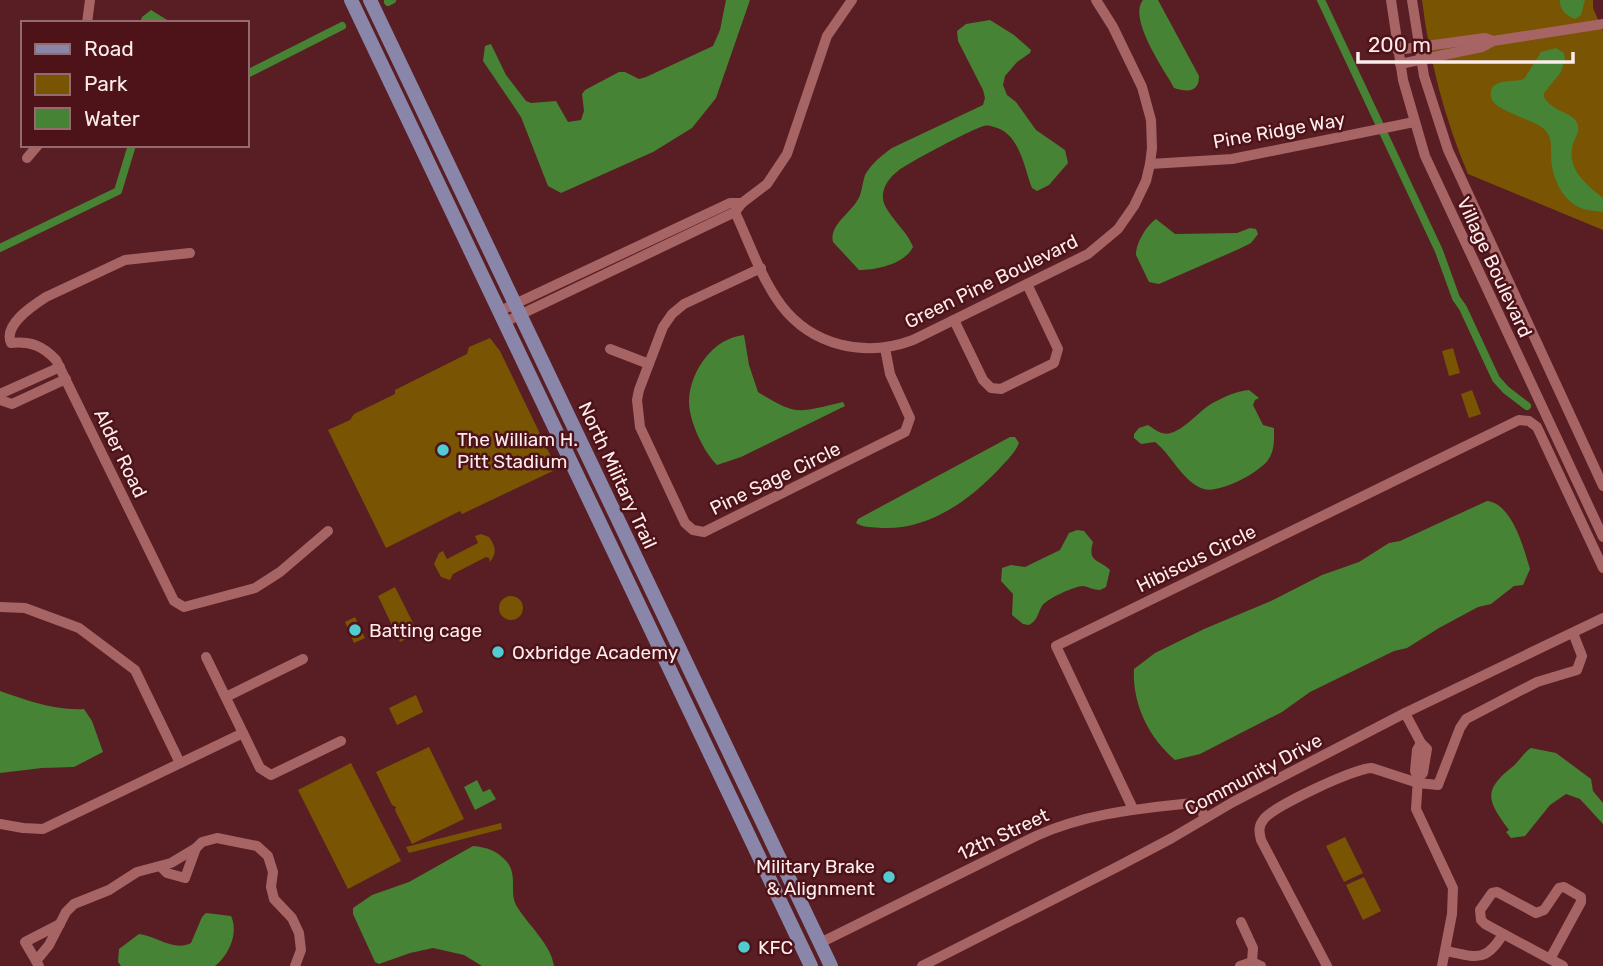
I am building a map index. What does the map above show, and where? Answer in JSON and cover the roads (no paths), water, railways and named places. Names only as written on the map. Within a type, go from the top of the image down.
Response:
[{"type":"main road","name":"North Military Trail","points":[[351,0],[811,966]]},
{"type":"main road","name":"North Military Trail","points":[[370,0],[831,966]]},
{"type":"main road","points":[[668,666],[684,658]]},
{"type":"street","points":[[86,21],[90,0]]},
{"type":"street","points":[[503,317],[738,208],[766,184],[788,154],[824,45],[837,20],[852,0]]},
{"type":"street","name":"Green Pine Boulevard","points":[[738,208],[761,268],[780,304],[810,331],[843,346],[858,348],[885,348],[913,340],[1088,254],[1118,229],[1140,196],[1150,164],[1152,131],[1147,103],[1113,27],[1096,0]]},
{"type":"street","name":"Village Boulevard","points":[[1391,0],[1397,50],[1414,122],[1436,183],[1603,537]]},
{"type":"street","name":"Village Boulevard","points":[[1412,0],[1421,60],[1436,116],[1455,168],[1603,486]]},
{"type":"street","points":[[1400,64],[1482,47],[1493,41],[1603,24]]},
{"type":"street","points":[[1397,50],[1485,38],[1493,41]]},
{"type":"street","name":"Pine Ridge Way","points":[[1150,164],[1232,159],[1414,122]]},
{"type":"street","points":[[27,158],[36,147]]},
{"type":"street","points":[[2,398],[12,404],[63,374],[44,348],[29,343],[11,343],[8,337],[9,329],[35,304],[125,260],[190,253]]},
{"type":"street","name":"Pine Sage Circle","points":[[761,268],[676,310],[666,322],[638,395],[640,427],[685,523],[693,530],[704,532],[905,432],[910,418],[890,374],[885,348]]},
{"type":"street","points":[[954,320],[984,380],[991,388],[1001,389],[1049,366],[1057,359],[1058,349],[1027,284]]},
{"type":"street","points":[[610,349],[649,365]]},
{"type":"street","name":"Alder Road","points":[[63,374],[174,601],[184,607],[256,588],[280,572],[328,531]]},
{"type":"street","points":[[1541,406],[1561,397]]},
{"type":"street","name":"Hibiscus Circle","points":[[1133,809],[1056,646],[1515,422],[1524,420],[1537,427],[1603,568]]},
{"type":"street","points":[[0,607],[25,608],[79,628],[135,670],[180,763]]},
{"type":"street","name":"Community Drive","points":[[922,966],[1124,864],[1205,818],[1405,713],[1603,618]]},
{"type":"street","points":[[1327,966],[1261,840],[1260,825],[1277,809],[1359,769],[1372,768],[1438,785],[1460,728],[1471,715],[1546,678],[1577,670],[1583,656],[1573,633]]},
{"type":"street","points":[[206,657],[260,768],[271,775],[341,741]]},
{"type":"street","points":[[226,697],[303,659]]},
{"type":"street","points":[[1405,713],[1421,743],[1417,750],[1415,771],[1418,780],[1416,809],[1452,888],[1452,914],[1442,966]]},
{"type":"street","points":[[0,824],[43,829],[243,733]]},
{"type":"street","name":"12th Street","points":[[820,943],[1051,830],[1091,816],[1192,803],[1201,809],[1205,818]]},
{"type":"street","points":[[61,924],[25,942],[38,963],[50,944],[70,908],[78,901],[109,890],[137,872],[161,867],[202,842],[218,838],[251,844],[265,852],[272,866],[274,899],[292,918],[299,933],[301,950],[295,966]]},
{"type":"street","points":[[161,867],[167,873],[185,878],[196,848]]},
{"type":"street","points":[[1550,959],[1581,902],[1577,894],[1564,887],[1559,888],[1544,910],[1536,913],[1502,895],[1492,893],[1479,915],[1485,924],[1503,934],[1563,966]]},
{"type":"street","points":[[1240,966],[1257,964],[1241,922]]},
{"type":"street","points":[[1446,951],[1484,956],[1493,950],[1503,934]]},
{"type":"water","points":[[726,0],[750,0],[716,98],[692,128],[653,152],[561,193],[548,186],[521,117],[483,61],[485,46],[491,44],[506,75],[526,101],[556,101],[568,122],[581,120],[584,111],[582,94],[585,90],[619,72],[639,79],[646,77],[713,46],[720,30]]},
{"type":"water","points":[[1143,0],[1158,0],[1199,76],[1195,88],[1174,88],[1142,28],[1140,8]]},
{"type":"water","points":[[1560,0],[1585,0],[1581,15],[1575,19],[1569,16],[1562,9]]},
{"type":"water","points":[[151,10],[169,21],[141,21]]},
{"type":"water","points":[[990,20],[1031,50],[1005,76],[1003,85],[1007,95],[1016,102],[1036,130],[1065,150],[1068,163],[1049,185],[1037,191],[1032,188],[1015,144],[1003,131],[985,126],[955,139],[904,167],[892,176],[885,186],[884,203],[913,247],[909,253],[889,265],[859,270],[833,242],[834,231],[857,201],[870,167],[881,157],[892,148],[983,105],[983,90],[958,41],[957,31],[966,24]]},
{"type":"water","points":[[1556,48],[1564,53],[1565,59],[1561,72],[1544,93],[1544,97],[1552,106],[1575,119],[1578,129],[1573,144],[1572,161],[1579,175],[1603,198],[1603,212],[1579,207],[1565,196],[1553,172],[1551,142],[1547,133],[1540,126],[1499,107],[1491,97],[1493,86],[1524,79],[1541,52]]},
{"type":"water","points":[[1156,219],[1175,234],[1237,233],[1250,228],[1256,229],[1258,234],[1251,243],[1159,284],[1149,282],[1136,255],[1142,235]]},
{"type":"water","points":[[744,335],[749,365],[758,392],[791,409],[807,410],[843,402],[845,406],[741,457],[717,465],[694,426],[689,401],[690,390],[699,368],[713,349],[733,337]]},
{"type":"water","points":[[1249,390],[1259,398],[1253,405],[1263,425],[1274,428],[1274,445],[1263,465],[1237,482],[1217,489],[1201,488],[1182,473],[1155,442],[1141,444],[1134,438],[1139,428],[1148,425],[1158,432],[1174,432],[1217,401]]},
{"type":"water","points":[[1010,437],[1015,437],[1019,443],[1010,456],[975,492],[946,511],[931,519],[899,527],[868,527],[856,523],[858,519]]},
{"type":"water","points":[[1487,501],[1503,510],[1516,528],[1530,569],[1523,585],[1514,586],[1491,604],[1478,607],[1407,648],[1394,651],[1310,692],[1282,712],[1200,754],[1175,760],[1157,741],[1139,707],[1134,682],[1134,669],[1155,653],[1322,575],[1359,562],[1389,543],[1400,541]]},
{"type":"water","points":[[1084,531],[1093,542],[1092,554],[1095,560],[1110,570],[1106,587],[1100,590],[1083,586],[1061,593],[1042,606],[1032,623],[1023,624],[1012,615],[1013,594],[1001,581],[1002,568],[1011,565],[1025,567],[1060,550],[1069,533]]},
{"type":"water","points":[[0,691],[52,707],[84,709],[92,721],[103,752],[74,767],[0,773]]},
{"type":"water","points":[[1531,748],[1556,753],[1591,779],[1593,791],[1603,803],[1603,824],[1580,799],[1566,794],[1550,805],[1525,836],[1511,838],[1506,832],[1509,830],[1496,812],[1491,797],[1492,790],[1502,776]]},
{"type":"water","points":[[477,780],[483,792],[490,789],[496,799],[475,810],[464,787]]},
{"type":"water","points":[[473,846],[491,850],[507,862],[512,873],[516,905],[544,942],[554,966],[482,966],[464,955],[433,948],[379,964],[375,962],[353,914],[353,908],[372,895],[409,882]]},
{"type":"water","points":[[206,913],[231,916],[233,923],[231,943],[225,956],[215,966],[121,966],[118,962],[119,949],[139,934],[172,945],[191,943]]},
{"type":"waterway","points":[[388,2],[392,0]]},
{"type":"waterway","points":[[1321,0],[1439,251],[1456,298],[1496,379],[1527,406]]},
{"type":"waterway","points":[[248,73],[342,26]]},
{"type":"waterway","points":[[0,248],[118,191],[131,147]]},
{"type":"place","name":"The William H. Pitt Stadium","points":[[443,450]]},
{"type":"place","name":"Batting cage","points":[[355,630]]},
{"type":"place","name":"Oxbridge Academy","points":[[498,652]]},
{"type":"place","name":"Military Brake & Alignment","points":[[889,877]]},
{"type":"place","name":"KFC","points":[[744,947]]}]
